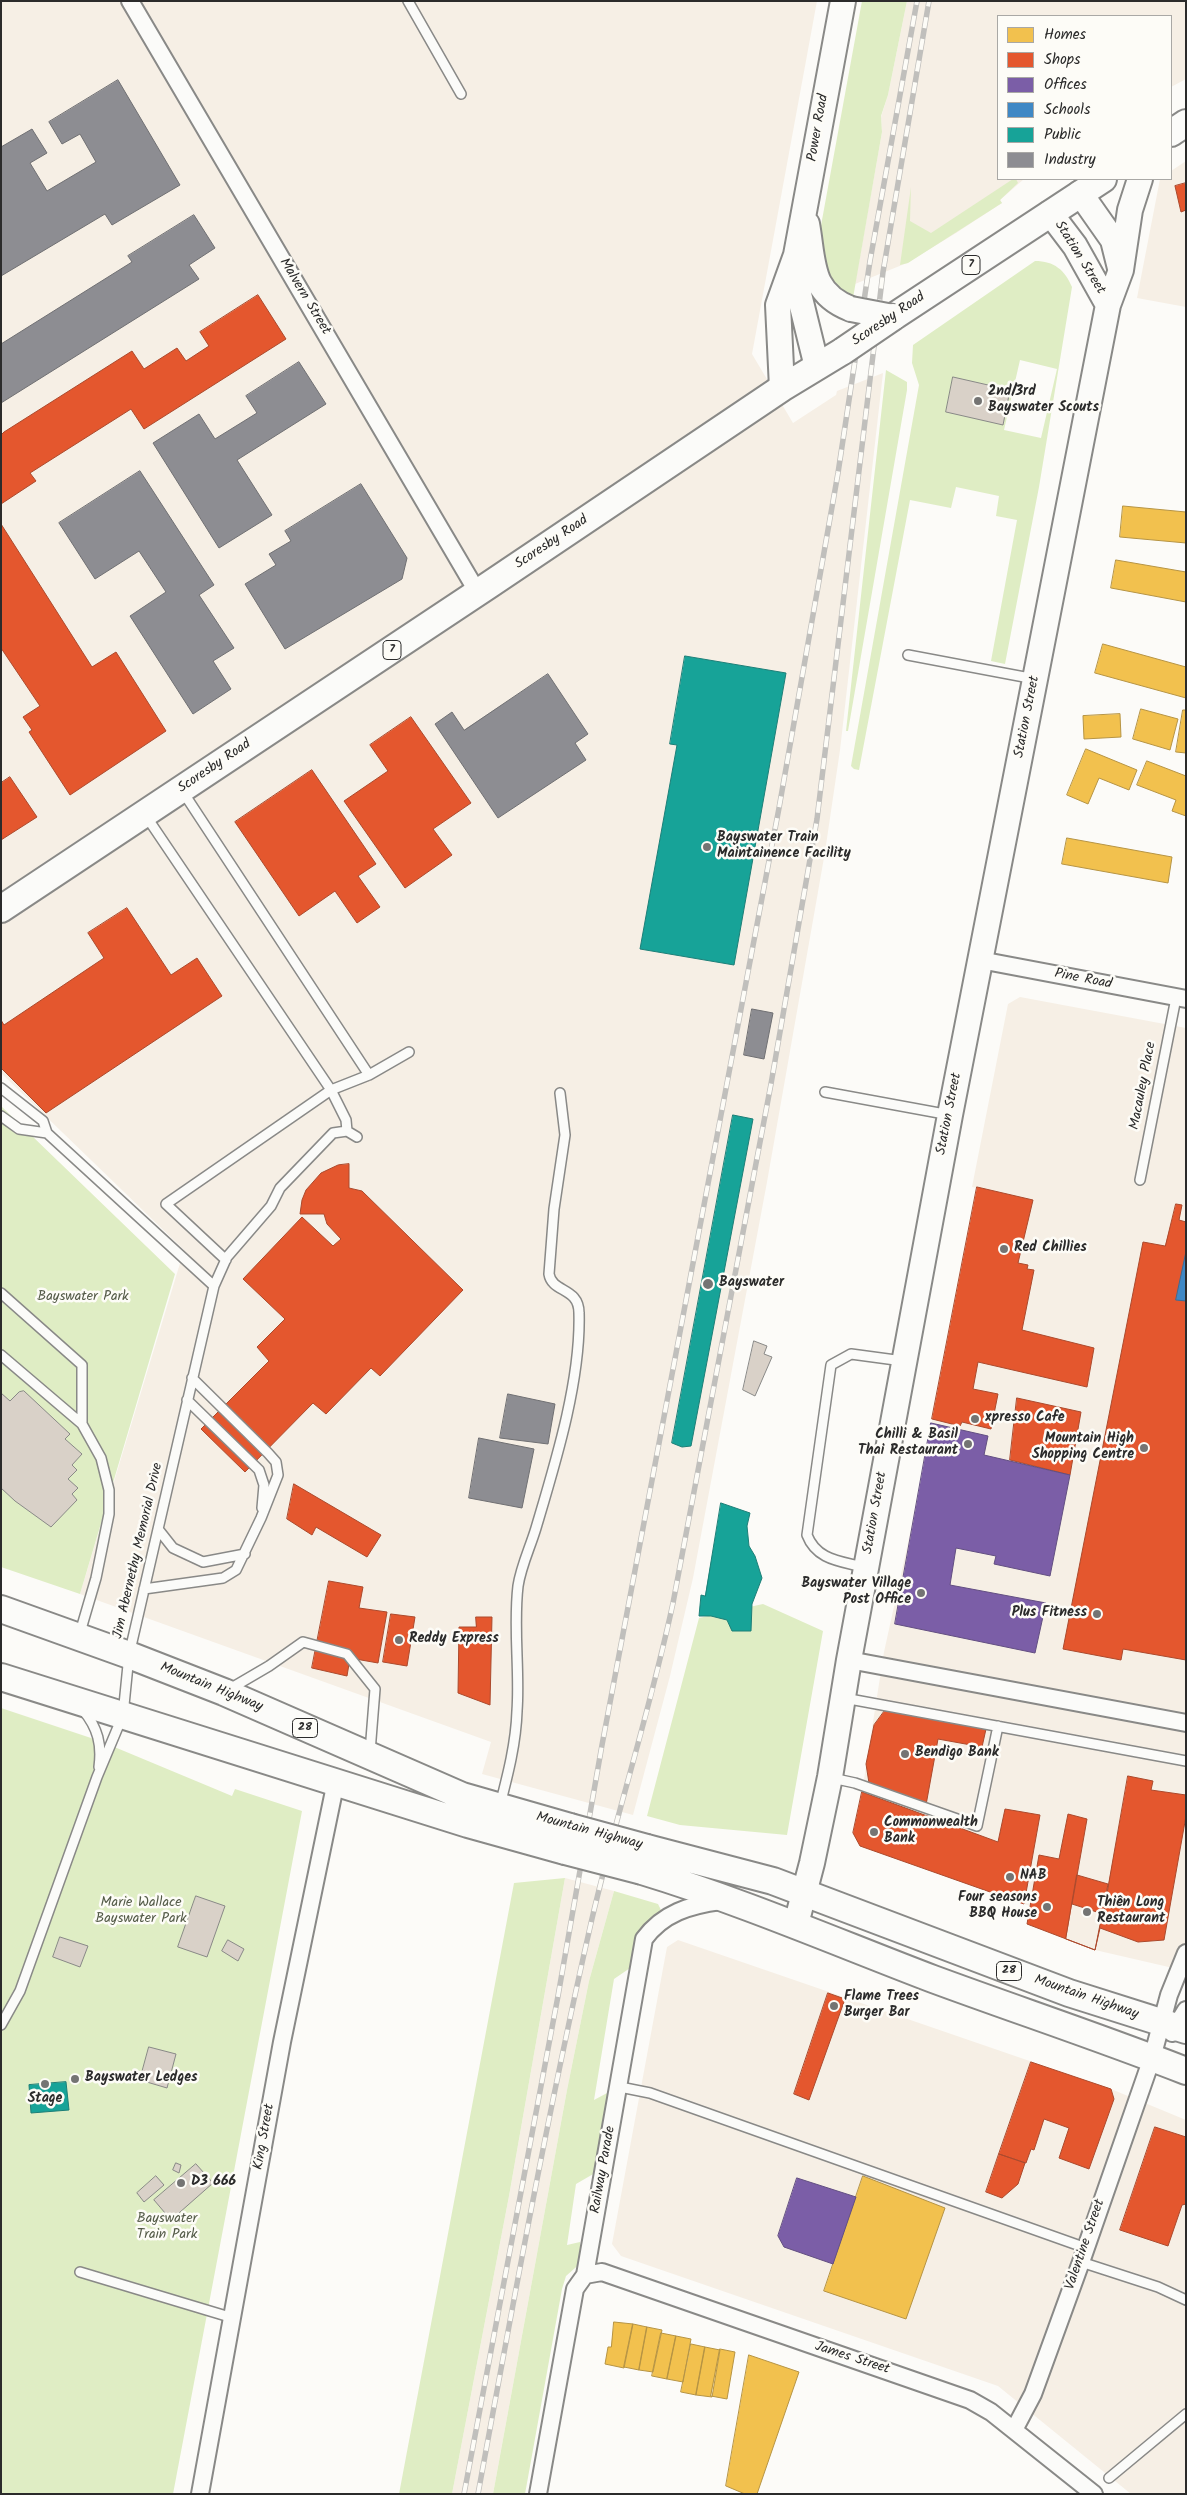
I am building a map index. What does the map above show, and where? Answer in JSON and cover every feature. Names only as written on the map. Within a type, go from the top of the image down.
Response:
[{"type":"main road","name":"Power Road","points":[[782,388],[778,305],[796,255],[843,1]]},
{"type":"main road","points":[[1172,132],[1186,123]]},
{"type":"main road","name":"Scoresby Road","points":[[1,909],[478,593],[782,388],[843,351],[1101,180]]},
{"type":"main road","name":"Station Street","points":[[796,1924],[830,1777],[849,1660],[950,1115],[1108,305],[1121,270],[1130,210],[1140,180]]},
{"type":"main road","name":"Station Street","points":[[1080,193],[1114,240],[1121,270]]},
{"type":"main road","points":[[804,212],[818,284],[829,298],[851,309],[893,317]]},
{"type":"main road","name":"Station Street","points":[[1050,213],[1075,246],[1108,305]]},
{"type":"main road","name":"Power Road","points":[[796,255],[799,294],[817,367]]},
{"type":"main road","name":"Mountain Highway","points":[[1,1609],[129,1655],[224,1692],[462,1796],[500,1807],[567,1839]]},
{"type":"main road","points":[[129,1655],[340,1761],[336,1782]]},
{"type":"main road","name":"Mountain Highway","points":[[1,1677],[468,1824],[567,1839],[645,1859],[773,1881],[1122,2012],[1178,2022]]},
{"type":"main road","name":"Mountain Highway","points":[[645,1859],[701,1888],[730,1900],[796,1924],[933,1979],[1186,2071]]},
{"type":"street","name":"Malvern Street","points":[[130,1],[478,593]]},
{"type":"street","name":"Pine Road","points":[[980,960],[1181,999]]},
{"type":"street","points":[[849,1660],[1186,1723]]},
{"type":"street","name":"King Street","points":[[200,2494],[282,2042],[336,1782]]},
{"type":"street","name":"Railway Parade","points":[[538,2494],[575,2289],[586,2275],[620,2087],[644,1939],[661,1920],[681,1910],[698,1904],[730,1900]]},
{"type":"street","name":"Valentine Street","points":[[1014,2430],[1032,2394],[1152,2058],[1178,2022],[1169,1995],[1186,1953]]},
{"type":"street","name":"James Street","points":[[586,2275],[602,2272],[717,2314],[920,2381],[982,2406],[1094,2494]]},
{"type":"lane","points":[[408,1],[461,94]]},
{"type":"lane","points":[[908,655],[1035,679]]},
{"type":"lane","points":[[182,789],[369,1075]]},
{"type":"lane","points":[[144,814],[330,1090],[346,1120],[347,1131],[357,1138]]},
{"type":"lane","name":"Macauley Place","points":[[1140,1180],[1181,999]]},
{"type":"lane","points":[[226,1260],[166,1204],[330,1090],[369,1075],[409,1052]]},
{"type":"lane","points":[[1,1088],[42,1121],[47,1133],[214,1286]]},
{"type":"lane","points":[[825,1092],[950,1115]]},
{"type":"lane","points":[[500,1807],[511,1759],[517,1711],[518,1586],[562,1433],[571,1390],[579,1328],[578,1305],[575,1298],[552,1282],[549,1274],[554,1209],[565,1135],[560,1093]]},
{"type":"lane","points":[[1,1116],[20,1129],[47,1133]]},
{"type":"lane","name":"Jim Abernethy Memorial Drive","points":[[1,2025],[20,1991],[97,1777],[123,1715],[129,1655],[214,1286],[226,1260],[272,1206],[280,1188],[333,1133],[347,1131]]},
{"type":"lane","points":[[1,1293],[82,1365],[82,1424]]},
{"type":"lane","points":[[866,1568],[823,1556],[812,1547],[807,1536],[831,1365],[851,1354],[904,1361]]},
{"type":"lane","points":[[1,1355],[82,1424],[101,1458],[109,1490],[109,1514],[96,1578],[78,1638]]},
{"type":"lane","points":[[144,1589],[223,1578],[236,1570],[262,1518],[278,1475],[276,1462],[192,1378]]},
{"type":"lane","points":[[187,1400],[259,1470],[264,1484],[262,1518]]},
{"type":"lane","points":[[158,1528],[174,1548],[203,1562],[245,1554]]},
{"type":"lane","points":[[224,1692],[269,1666],[303,1642],[347,1654],[375,1690],[369,1756]]},
{"type":"lane","points":[[70,1698],[84,1710],[99,1736],[100,1760],[97,1777]]},
{"type":"lane","points":[[843,1698],[1186,1761]]},
{"type":"lane","points":[[830,1777],[855,1783],[977,1826],[998,1726]]},
{"type":"lane","points":[[620,2087],[650,2094],[1083,2255],[1186,2300]]},
{"type":"lane","points":[[80,2272],[233,2318]]},
{"type":"lane","points":[[1109,2478],[1186,2414]]},
{"type":"shaded area","points":[[1,1],[817,1],[752,354],[793,423],[836,395],[837,391],[883,373],[840,750],[825,852],[767,1182],[693,1578],[670,1676],[633,1815],[482,1774],[491,1742],[80,1594],[184,1250],[1,1073]],"holes":[[[686,656],[786,673],[733,965],[640,949],[677,745],[670,743]]]},
{"type":"shaded area","points":[[907,1],[1186,1],[1186,79],[1172,86],[1172,15],[997,15],[997,180],[1023,180],[1000,200],[1002,203],[956,233],[907,263],[855,284],[882,132],[881,117],[888,95]]},
{"type":"shaded area","points":[[1186,161],[1186,307],[1137,298],[1160,180],[1172,180],[1172,170]]},
{"type":"shaded area","points":[[1020,997],[1186,1028],[1186,1971],[1095,1950],[1027,1924],[1030,1906],[860,1846],[853,1833],[862,1792],[884,1652],[914,1515],[977,1188],[972,1187],[1008,1004]]},
{"type":"shaded area","points":[[565,1878],[614,1891],[589,1981],[567,2090],[493,2494],[452,2494],[509,2196]]},
{"type":"shaded area","points":[[678,1940],[1111,2089],[1186,2120],[1186,2494],[1131,2494],[998,2386],[621,2256],[612,2244],[667,1947]]},
{"type":"green space","points":[[862,1],[907,1],[888,95],[881,116],[882,132],[853,298],[840,295],[824,274],[820,231]]},
{"type":"green space","points":[[1011,180],[1016,180],[1018,183],[1000,200],[1002,203],[908,263],[900,265],[911,187],[910,221],[931,233]]},
{"type":"green space","points":[[1035,261],[1042,261],[1058,268],[1066,276],[1072,287],[1039,487],[1005,664],[991,661],[1017,520],[996,516],[999,496],[956,487],[951,508],[910,500],[859,770],[851,766],[919,385],[912,363],[913,345]],"holes":[[[1020,360],[1057,369],[1041,438],[1004,430]],[[953,378],[1010,390],[1003,424]]]},
{"type":"green space","points":[[886,370],[907,382],[907,390],[848,731],[846,731]]},
{"type":"green space","name":"Bayswater Park","points":[[1,1106],[175,1274],[80,1594],[1,1567]]},
{"type":"green space","points":[[763,1604],[823,1631],[787,1835],[680,1825],[647,1816],[699,1618]]},
{"type":"green space","name":"Marie Wallace Bayswater Park","points":[[1,1708],[100,1741],[232,1796],[235,1789],[302,1811],[173,2494],[1,2494]]},
{"type":"green space","points":[[565,1878],[509,2196],[452,2494],[399,2494],[514,1883]]},
{"type":"green space","points":[[614,1891],[658,1904],[661,1910],[642,1929],[636,1940],[633,1966],[614,1979],[594,2100],[609,2092],[595,2173],[576,2184],[567,2245],[580,2242],[583,2261],[566,2276],[562,2289],[525,2494],[493,2494],[567,2090],[589,1981]]},
{"type":"building: Homes","points":[[1123,506],[1186,512],[1186,543],[1120,537]]},
{"type":"building: Homes","points":[[1116,560],[1186,572],[1186,602],[1111,588]]},
{"type":"building: Homes","points":[[1103,644],[1186,667],[1186,698],[1095,673]]},
{"type":"building: Homes","points":[[1141,709],[1178,719],[1170,750],[1133,739]]},
{"type":"building: Homes","points":[[1183,710],[1186,710],[1186,753],[1176,752]]},
{"type":"building: Homes","points":[[1120,714],[1121,737],[1084,739],[1083,716]]},
{"type":"building: Homes","points":[[1086,749],[1137,770],[1129,790],[1099,778],[1088,804],[1067,795]]},
{"type":"building: Homes","points":[[1147,761],[1186,776],[1186,816],[1172,811],[1176,800],[1137,785]]},
{"type":"building: Homes","points":[[1067,838],[1172,857],[1168,883],[1062,864]]},
{"type":"building: Homes","points":[[863,2176],[945,2208],[906,2319],[824,2291]]},
{"type":"building: Homes","points":[[614,2322],[633,2324],[624,2368],[605,2364],[608,2347],[611,2347]]},
{"type":"building: Homes","points":[[633,2324],[647,2327],[639,2370],[624,2367]]},
{"type":"building: Homes","points":[[647,2327],[662,2330],[653,2372],[639,2370]]},
{"type":"building: Homes","points":[[661,2333],[676,2336],[667,2379],[652,2376]]},
{"type":"building: Homes","points":[[676,2336],[691,2339],[683,2382],[667,2379]]},
{"type":"building: Homes","points":[[691,2344],[705,2347],[696,2395],[681,2392]]},
{"type":"building: Homes","points":[[705,2347],[720,2350],[712,2397],[696,2395]]},
{"type":"building: Homes","points":[[720,2349],[735,2352],[727,2399],[711,2396]]},
{"type":"building: Homes","points":[[749,2355],[799,2372],[757,2494],[745,2494],[726,2486]]},
{"type":"building: Shops","points":[[1186,183],[1186,210],[1181,212],[1175,186]]},
{"type":"building: Shops","points":[[258,295],[286,339],[144,429],[131,409],[30,473],[36,481],[1,504],[1,435],[4,432],[132,351],[144,369],[177,348],[186,361],[209,346],[200,332]]},
{"type":"building: Shops","points":[[1,524],[92,667],[116,652],[166,731],[70,795],[29,732],[32,730],[23,717],[40,706],[1,648]]},
{"type":"building: Shops","points":[[411,717],[471,803],[433,829],[452,855],[405,888],[344,801],[388,771],[370,745]]},
{"type":"building: Shops","points":[[312,770],[376,864],[358,876],[380,907],[357,923],[335,891],[299,916],[235,822]]},
{"type":"building: Shops","points":[[10,777],[37,817],[1,840],[1,783]]},
{"type":"building: Shops","points":[[127,908],[171,975],[197,958],[222,996],[46,1113],[1,1068],[1,1020],[4,1025],[104,958],[88,933]]},
{"type":"building: Shops","points":[[349,1164],[349,1188],[362,1191],[463,1290],[380,1376],[371,1368],[326,1414],[313,1403],[245,1472],[201,1429],[269,1361],[257,1347],[285,1319],[243,1279],[302,1217],[333,1246],[341,1239],[327,1224],[324,1214],[300,1214],[306,1190],[321,1173],[338,1165]]},
{"type":"building: Shops","points":[[977,1187],[1033,1200],[1018,1263],[1028,1265],[1027,1269],[1034,1270],[1022,1330],[1094,1348],[1087,1387],[978,1362],[973,1389],[998,1394],[991,1429],[962,1422],[960,1426],[932,1419]]},
{"type":"building: Shops","name":"Mountain High Shopping Centre","points":[[1176,1204],[1182,1205],[1179,1220],[1186,1222],[1186,1660],[1123,1649],[1121,1660],[1063,1649],[1143,1242],[1165,1246]]},
{"type":"building: Shops","points":[[1017,1398],[1081,1412],[1070,1475],[1010,1460]]},
{"type":"building: Shops","points":[[294,1484],[381,1535],[367,1557],[316,1527],[312,1535],[287,1519]]},
{"type":"building: Shops","points":[[329,1581],[363,1587],[359,1608],[387,1612],[378,1663],[350,1658],[347,1676],[312,1668]]},
{"type":"building: Shops","name":"Reddy Express","points":[[391,1614],[415,1617],[407,1666],[383,1662]]},
{"type":"building: Shops","points":[[476,1617],[492,1617],[490,1705],[458,1693],[459,1627],[476,1627]]},
{"type":"building: Shops","points":[[886,1709],[986,1729],[982,1747],[938,1739],[926,1805],[869,1783],[866,1764],[874,1725]]},
{"type":"building: Shops","points":[[1128,1776],[1153,1781],[1151,1790],[1186,1795],[1186,1816],[1164,1940],[1138,1942],[1100,1928],[1095,1950],[1027,1924],[1039,1855],[1059,1859],[1068,1814],[1087,1819],[1072,1904],[1103,1914]]},
{"type":"building: Shops","points":[[862,1792],[998,1842],[1005,1809],[1040,1815],[1024,1904],[860,1846],[853,1833]]},
{"type":"building: Shops","name":"Thiên Long Restaurant","points":[[1077,1875],[1108,1884],[1095,1950],[1066,1939]]},
{"type":"building: Shops","points":[[828,1993],[845,1999],[809,2100],[794,2094]]},
{"type":"building: Shops","points":[[1031,2062],[1111,2089],[1114,2099],[1089,2169],[1059,2158],[1069,2128],[1044,2119],[1034,2150],[1031,2149],[1026,2163],[999,2154]]},
{"type":"building: Shops","points":[[1155,2127],[1186,2137],[1186,2204],[1182,2205],[1168,2246],[1120,2230]]},
{"type":"building: Shops","points":[[999,2154],[1025,2163],[1018,2184],[1002,2198],[986,2192]]},
{"type":"building: Offices","points":[[931,1423],[988,1436],[984,1455],[1070,1475],[1050,1576],[994,1564],[996,1556],[956,1548],[950,1585],[1046,1603],[1035,1653],[895,1624]]},
{"type":"building: Offices","points":[[797,2178],[856,2197],[833,2264],[784,2247],[778,2236]]},
{"type":"building: Schools","points":[[1186,1252],[1186,1301],[1176,1300]]},
{"type":"building: Public","name":"Bayswater Train Maintainence Facility","points":[[685,656],[786,673],[734,965],[640,949],[677,745],[670,744]]},
{"type":"building: Public","points":[[733,1115],[753,1119],[691,1446],[682,1447],[672,1443]]},
{"type":"building: Public","points":[[721,1503],[750,1513],[747,1526],[749,1546],[755,1556],[762,1578],[752,1604],[751,1631],[732,1631],[727,1620],[711,1616],[699,1616],[701,1595],[705,1596]]},
{"type":"building: Public","points":[[66,2082],[69,2110],[31,2113],[29,2085]]},
{"type":"building: Industry","points":[[118,80],[180,185],[112,225],[105,214],[1,276],[1,147],[32,129],[47,153],[30,163],[47,191],[96,162],[80,134],[62,144],[49,122]]},
{"type":"building: Industry","points":[[194,215],[215,248],[189,265],[199,279],[1,403],[1,344],[132,262],[128,256]]},
{"type":"building: Industry","points":[[299,362],[326,404],[237,460],[272,515],[219,548],[153,443],[199,414],[215,439],[257,413],[246,396]]},
{"type":"building: Industry","points":[[140,471],[214,585],[199,595],[234,648],[213,661],[231,689],[193,714],[130,616],[166,592],[139,551],[95,579],[59,523]]},
{"type":"building: Industry","points":[[361,484],[407,558],[402,579],[285,649],[245,584],[276,565],[269,554],[291,541],[285,531]]},
{"type":"building: Industry","points":[[548,674],[588,734],[575,743],[586,760],[498,818],[435,724],[452,712],[464,730]]},
{"type":"building: Industry","points":[[752,1009],[773,1013],[764,1059],[744,1055]]},
{"type":"building: Industry","points":[[508,1394],[555,1404],[548,1444],[500,1438]]},
{"type":"building: Industry","points":[[479,1438],[534,1449],[522,1508],[469,1498]]},
{"type":"building: Other","name":"2nd/3rd Bayswater Scouts","points":[[953,377],[1010,390],[1003,425],[946,412]]},
{"type":"building: Other","points":[[754,1341],[767,1346],[764,1354],[772,1357],[755,1396],[743,1390]]},
{"type":"building: Other","points":[[24,1391],[70,1434],[65,1439],[82,1454],[72,1465],[77,1470],[68,1479],[78,1488],[72,1494],[77,1500],[51,1527],[15,1501],[1,1488],[1,1393],[10,1401],[19,1392]]},
{"type":"building: Other","points":[[196,1896],[225,1906],[207,1957],[178,1947]]},
{"type":"building: Other","points":[[60,1937],[88,1946],[80,1967],[53,1957]]},
{"type":"building: Other","points":[[228,1940],[244,1949],[238,1961],[222,1951]]},
{"type":"building: Other","points":[[149,2047],[176,2054],[167,2088],[140,2080]]},
{"type":"building: Other","points":[[176,2163],[181,2165],[179,2173],[173,2170]]},
{"type":"building: Other","points":[[196,2164],[213,2183],[171,2220],[154,2200]]},
{"type":"building: Other","points":[[156,2176],[164,2185],[144,2202],[137,2193]]},
{"type":"railway","points":[[464,2494],[558,1996],[602,1745],[779,808],[838,473],[870,261],[917,1]]},
{"type":"railway","points":[[478,2494],[504,2351],[575,1994],[601,1883],[654,1683],[673,1603],[771,1084],[817,819],[883,272],[929,1]]},
{"type":"place","name":"2nd/3rd Bayswater Scouts","points":[[978,401]]},
{"type":"place","name":"Bayswater Train Maintainence Facility","points":[[707,847]]},
{"type":"place","name":"Red Chillies","points":[[1004,1249]]},
{"type":"place","name":"Bayswater","points":[[708,1284]]},
{"type":"place","name":"xpresso Cafe","points":[[975,1419]]},
{"type":"place","name":"Chilli & Basil Thai Restaurant","points":[[968,1444]]},
{"type":"place","name":"Mountain High Shopping Centre","points":[[1144,1448]]},
{"type":"place","name":"Bayswater Village Post Office","points":[[921,1593]]},
{"type":"place","name":"Plus Fitness","points":[[1097,1614]]},
{"type":"place","name":"Reddy Express","points":[[399,1640]]},
{"type":"place","name":"Bendigo Bank","points":[[905,1754]]},
{"type":"place","name":"Commonwealth Bank","points":[[874,1832]]},
{"type":"place","name":"NAB","points":[[1010,1877]]},
{"type":"place","name":"Four seasons BBQ House","points":[[1047,1907]]},
{"type":"place","name":"Thiên Long Restaurant","points":[[1087,1912]]},
{"type":"place","name":"Flame Trees Burger Bar","points":[[834,2006]]},
{"type":"place","name":"Bayswater Ledges","points":[[75,2079]]},
{"type":"place","name":"Stage","points":[[45,2084]]},
{"type":"place","name":"D3 666","points":[[181,2183]]},
{"type":"park label","name":"Bayswater Train Park","points":[[167,2228]]}]
